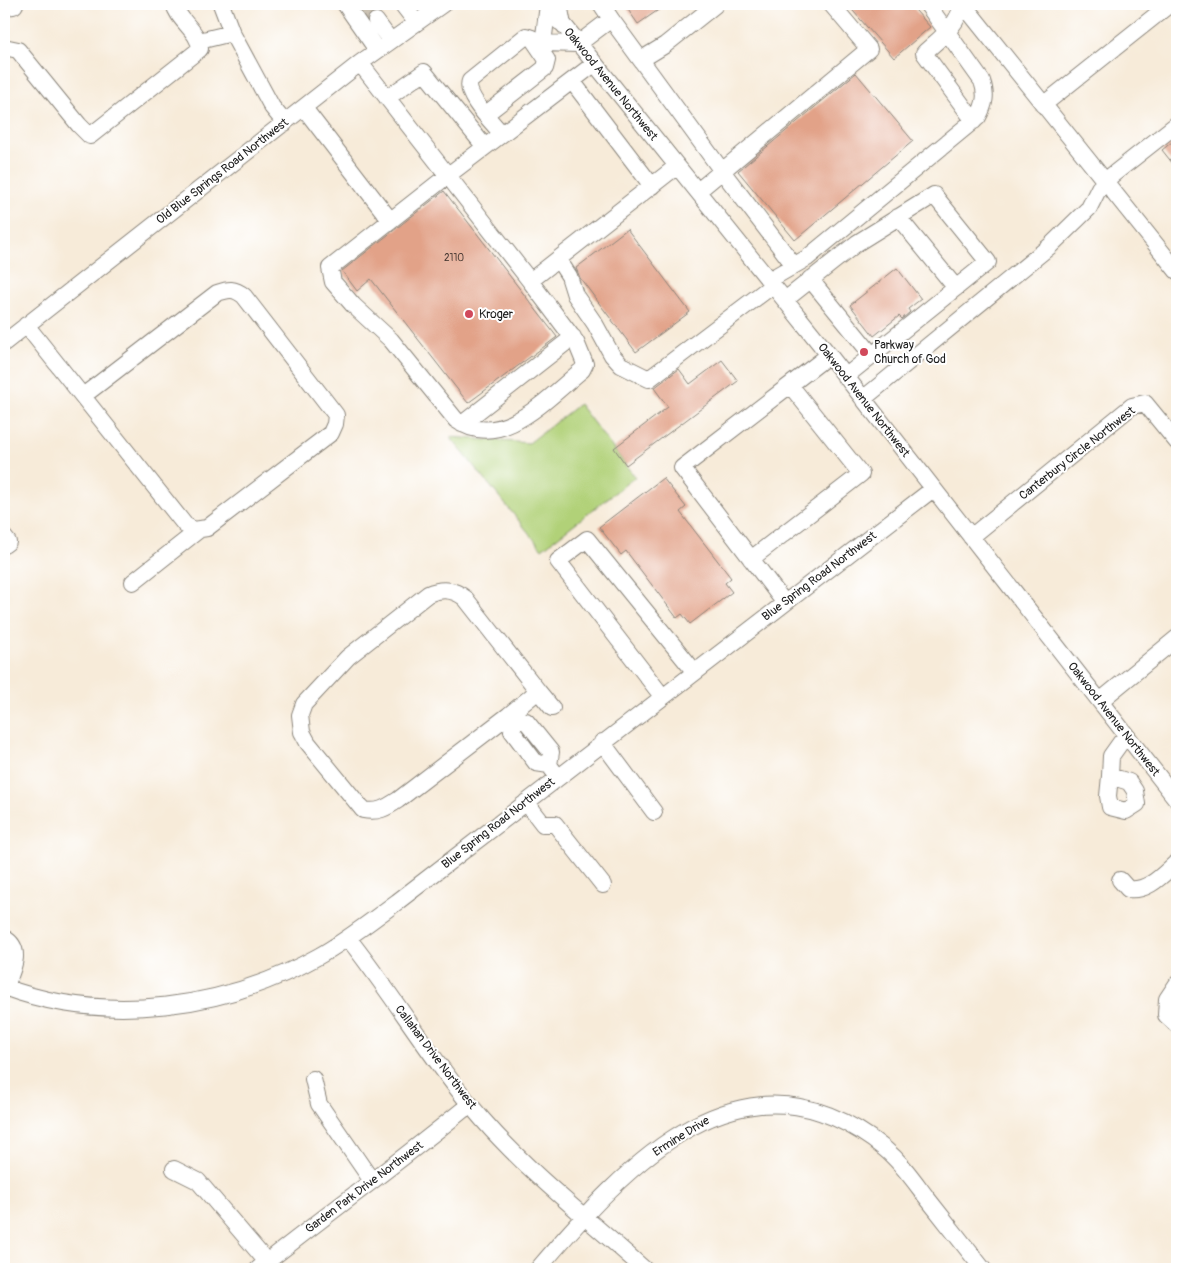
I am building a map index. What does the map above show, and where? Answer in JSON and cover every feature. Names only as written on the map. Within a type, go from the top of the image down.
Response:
[{"type":"main road","points":[[4,5],[13,4]]},
{"type":"street","points":[[4,47],[18,50],[90,136],[200,49],[199,41],[176,12],[174,4]]},
{"type":"street","points":[[221,4],[232,33],[272,106],[285,123]]},
{"type":"street","points":[[345,4],[384,45]]},
{"type":"street","points":[[402,4],[416,22]]},
{"type":"street","points":[[601,4],[722,171],[793,264]]},
{"type":"street","points":[[642,59],[691,25],[715,6],[714,4]]},
{"type":"street","points":[[698,191],[869,49],[831,4]]},
{"type":"street","points":[[558,259],[569,276],[575,295],[612,355],[621,365],[649,379],[793,264],[807,258],[974,121],[984,106],[986,92],[982,80],[927,4]]},
{"type":"street","points":[[962,4],[959,17],[947,32],[924,53],[974,121]]},
{"type":"street","points":[[962,4],[1177,271]]},
{"type":"street","points":[[1043,105],[1169,4]]},
{"type":"street","name":"Old Blue Springs Road Northwest","points":[[4,343],[360,63],[416,22],[435,5]]},
{"type":"street","points":[[541,45],[553,8]]},
{"type":"street","name":"Oakwood Avenue Northwest","points":[[553,8],[578,44],[829,355],[1177,800]]},
{"type":"street","points":[[541,45],[578,44],[611,18]]},
{"type":"street","points":[[376,21],[384,45]]},
{"type":"street","points":[[199,41],[232,33]]},
{"type":"street","points":[[486,114],[545,68],[547,60],[541,45],[532,38],[526,36],[470,81],[468,89],[470,94],[486,114],[502,134]]},
{"type":"street","points":[[360,63],[447,176],[573,337],[582,354],[585,364],[582,370],[521,418],[496,430],[479,430],[456,420],[391,340],[353,305],[333,282],[330,268],[390,220],[447,176],[594,64]]},
{"type":"street","points":[[387,98],[424,72],[485,147]]},
{"type":"street","points":[[572,81],[652,186]]},
{"type":"street","points":[[304,108],[390,220]]},
{"type":"street","points":[[862,399],[1050,246],[1089,208],[1099,188],[1105,182],[1177,124]]},
{"type":"street","points":[[530,281],[677,166]]},
{"type":"street","points":[[785,300],[857,243],[934,195],[1004,283]]},
{"type":"street","points":[[898,218],[956,288]]},
{"type":"street","points":[[845,377],[988,262]]},
{"type":"street","points":[[810,279],[872,355]]},
{"type":"street","points":[[26,325],[185,525],[194,530],[207,528],[330,433],[335,424],[336,415],[244,296],[237,291],[229,289],[217,293],[83,396]]},
{"type":"street","points":[[462,424],[573,337]]},
{"type":"street","points":[[784,602],[682,468],[829,355]]},
{"type":"street","points":[[751,558],[862,474],[790,385]]},
{"type":"street","name":"Canterbury Circle Northwest","points":[[971,537],[1132,406],[1145,403],[1177,442]]},
{"type":"street","name":"Blue Spring Road Northwest","points":[[4,987],[45,998],[118,1009],[189,1003],[263,984],[319,956],[348,938],[526,802],[553,771],[602,742],[933,489]]},
{"type":"street","points":[[133,582],[200,529]]},
{"type":"street","points":[[4,537],[8,542],[4,545]]},
{"type":"street","points":[[662,696],[558,561],[587,539],[694,672]]},
{"type":"street","points":[[538,690],[511,718],[382,811],[372,812],[363,810],[308,743],[302,732],[300,715],[304,704],[348,657],[428,594],[437,590],[458,593],[465,598],[538,690],[552,708]]},
{"type":"street","points":[[1100,702],[1177,638]]},
{"type":"street","points":[[511,718],[526,721],[551,752],[553,771]]},
{"type":"street","points":[[1110,776],[1111,756],[1126,735]]},
{"type":"street","points":[[602,742],[654,812]]},
{"type":"street","points":[[526,802],[543,824],[555,824],[603,885]]},
{"type":"street","points":[[1120,880],[1128,889],[1138,891],[1150,885],[1177,862]]},
{"type":"street","points":[[4,938],[13,945],[16,956],[4,987]]},
{"type":"street","name":"Callahan Drive Northwest","points":[[348,938],[449,1079],[470,1104],[515,1154],[644,1269]]},
{"type":"street","points":[[1177,984],[1167,999],[1166,1015],[1177,1025]]},
{"type":"street","points":[[313,1079],[319,1104],[372,1181]]},
{"type":"street","name":"Garden Park Drive Northwest","points":[[262,1266],[413,1151],[470,1104]]},
{"type":"street","name":"Ermine Drive","points":[[538,1269],[607,1191],[651,1155],[701,1121],[725,1112],[756,1105],[784,1105],[818,1112],[842,1121],[863,1133],[886,1150],[902,1166],[983,1269]]},
{"type":"street","points":[[174,1169],[198,1180],[262,1266]]},
{"type":"green space","points":[[579,404],[635,477],[542,549],[450,437],[529,443]]},
{"type":"building","points":[[624,4],[667,4],[638,24]]},
{"type":"building","points":[[847,4],[910,4],[930,27],[894,58]]},
{"type":"building","points":[[856,73],[913,141],[795,240],[738,171]]},
{"type":"building","points":[[1177,138],[1177,169],[1162,150]]},
{"type":"building","name":"Kroger","points":[[444,191],[557,337],[468,403],[371,279],[357,291],[342,271]]},
{"type":"building","points":[[627,229],[690,312],[636,352],[580,278],[576,268]]},
{"type":"building","points":[[897,268],[921,299],[908,309],[910,312],[902,319],[899,316],[874,336],[850,305]]},
{"type":"building","points":[[722,360],[738,381],[626,465],[614,448],[668,407],[654,388],[679,369],[690,384]]},
{"type":"building","points":[[663,478],[686,507],[680,512],[731,578],[725,583],[732,592],[690,624],[682,614],[677,618],[626,551],[621,555],[599,527]]},
{"type":"tunnel","points":[[364,4],[376,21]]},
{"type":"place","name":"Kroger","points":[[469,314]]},
{"type":"place","name":"Parkway Church of God","points":[[864,352]]}]
